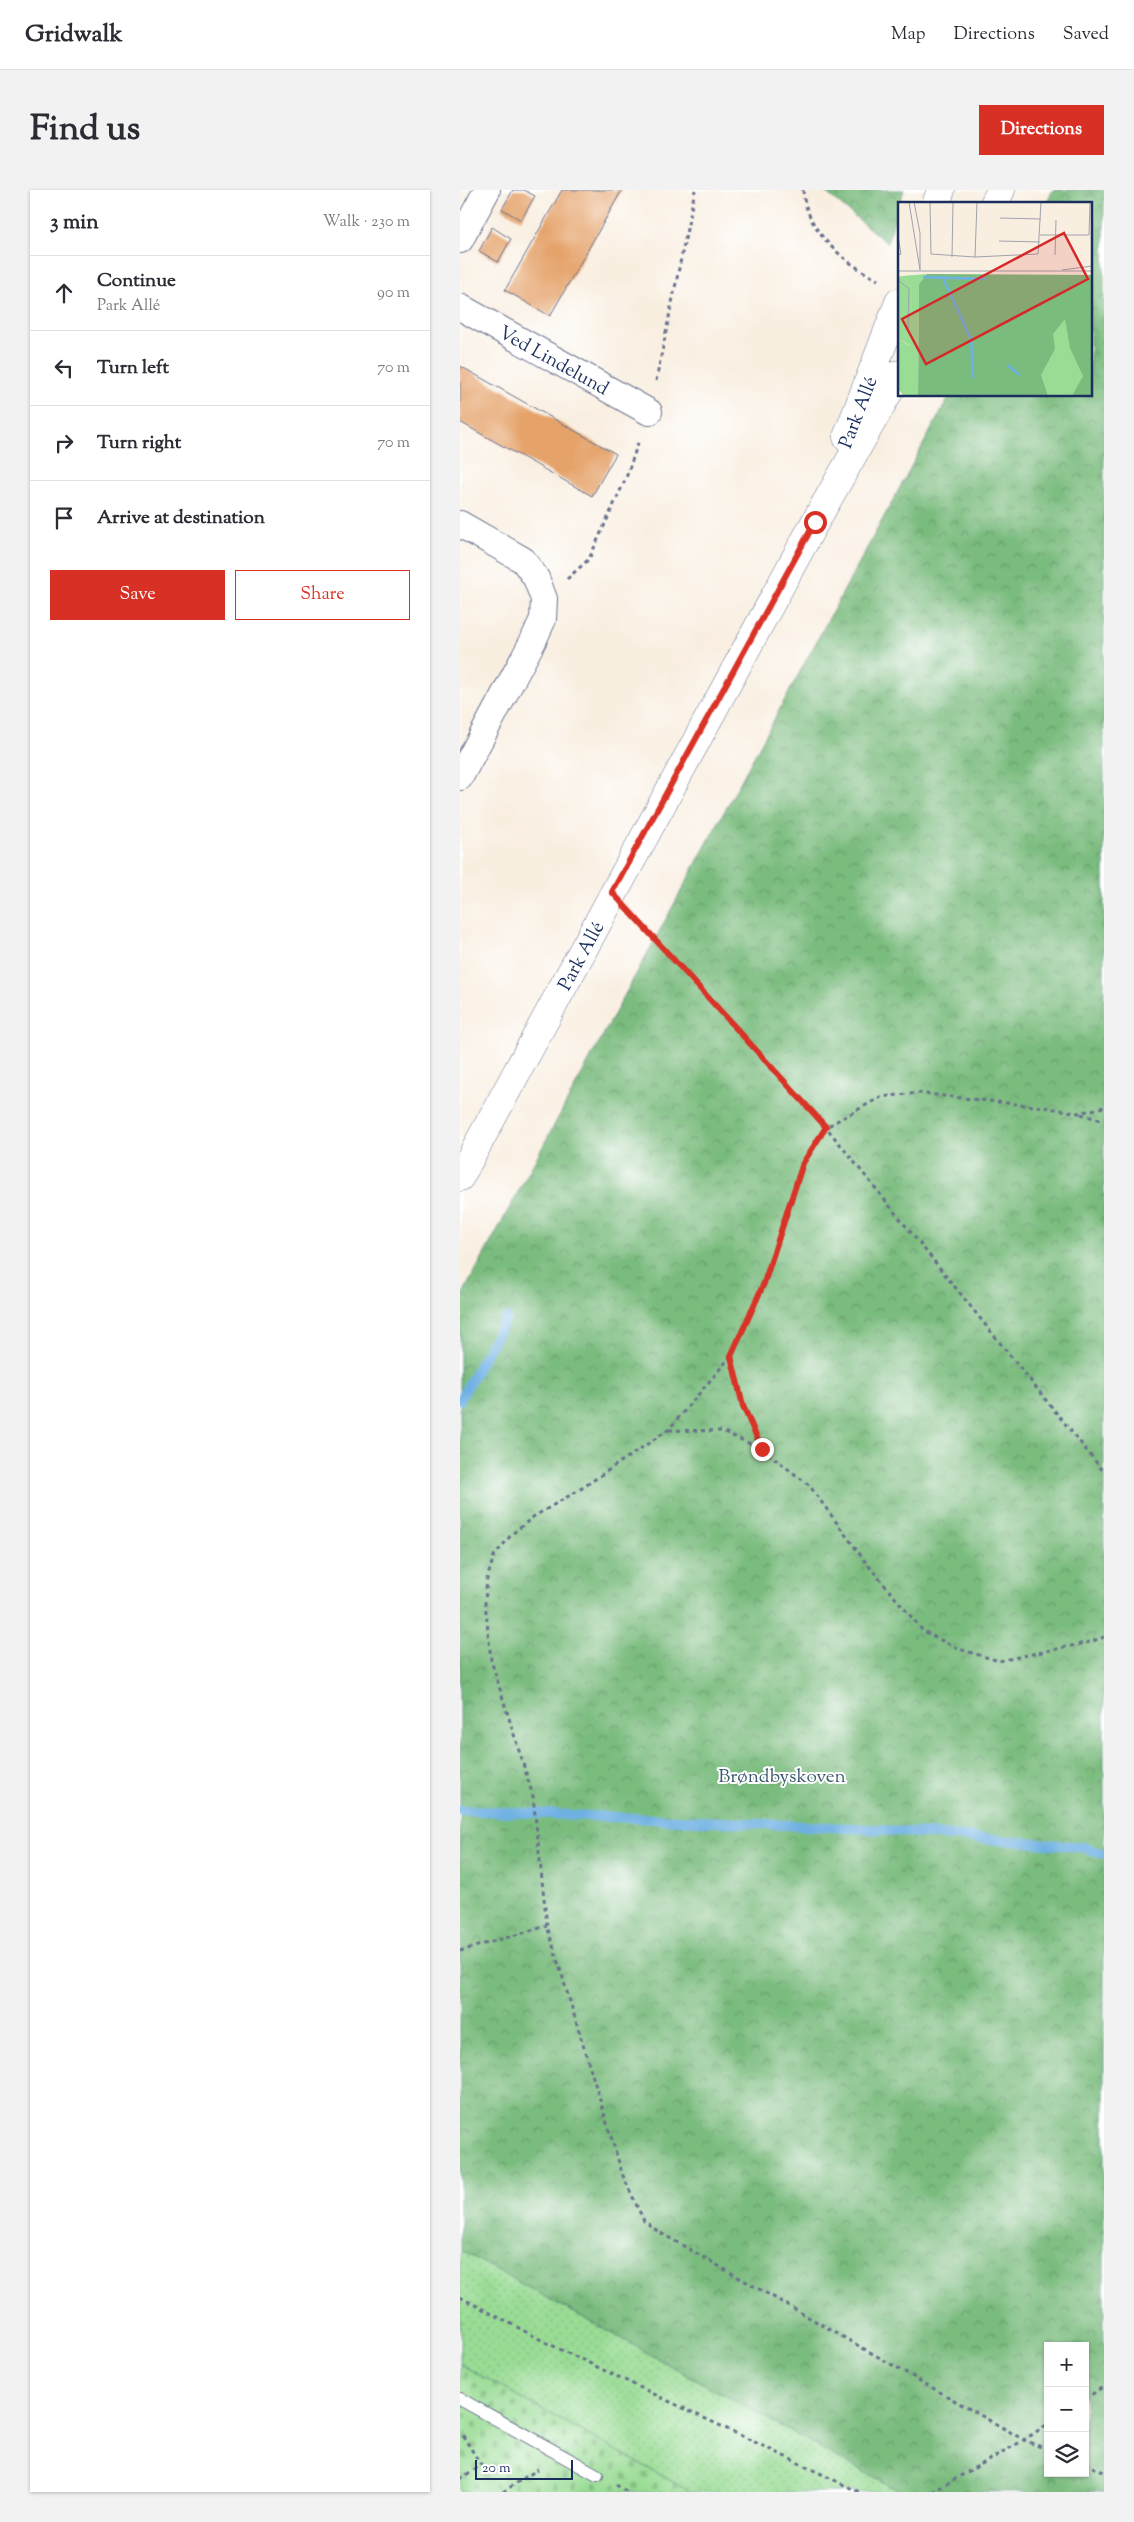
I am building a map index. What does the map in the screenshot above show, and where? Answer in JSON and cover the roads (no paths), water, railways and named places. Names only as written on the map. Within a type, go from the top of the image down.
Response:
[{"type":"street","points":[[460,240],[487,190]]},
{"type":"street","points":[[937,202],[941,190]]},
{"type":"street","points":[[995,202],[1001,190]]},
{"type":"street","name":"Park Allé","points":[[815,522],[891,292]]},
{"type":"street","name":"Ved Lindelund","points":[[460,307],[649,412]]},
{"type":"street","name":"Park Allé","points":[[460,1176],[612,892],[815,522],[898,376]]},
{"type":"street","points":[[460,524],[523,560],[536,578],[544,598],[543,619],[533,641],[460,777]]},
{"type":"lane","points":[[460,2399],[597,2475]]},
{"type":"waterway","points":[[460,1400],[506,1318]]},
{"type":"waterway","points":[[460,1810],[870,1829],[1082,1847],[1104,1854]]},
{"type":"park label","name":"Brøndbyskoven","points":[[782,1775]]}]
